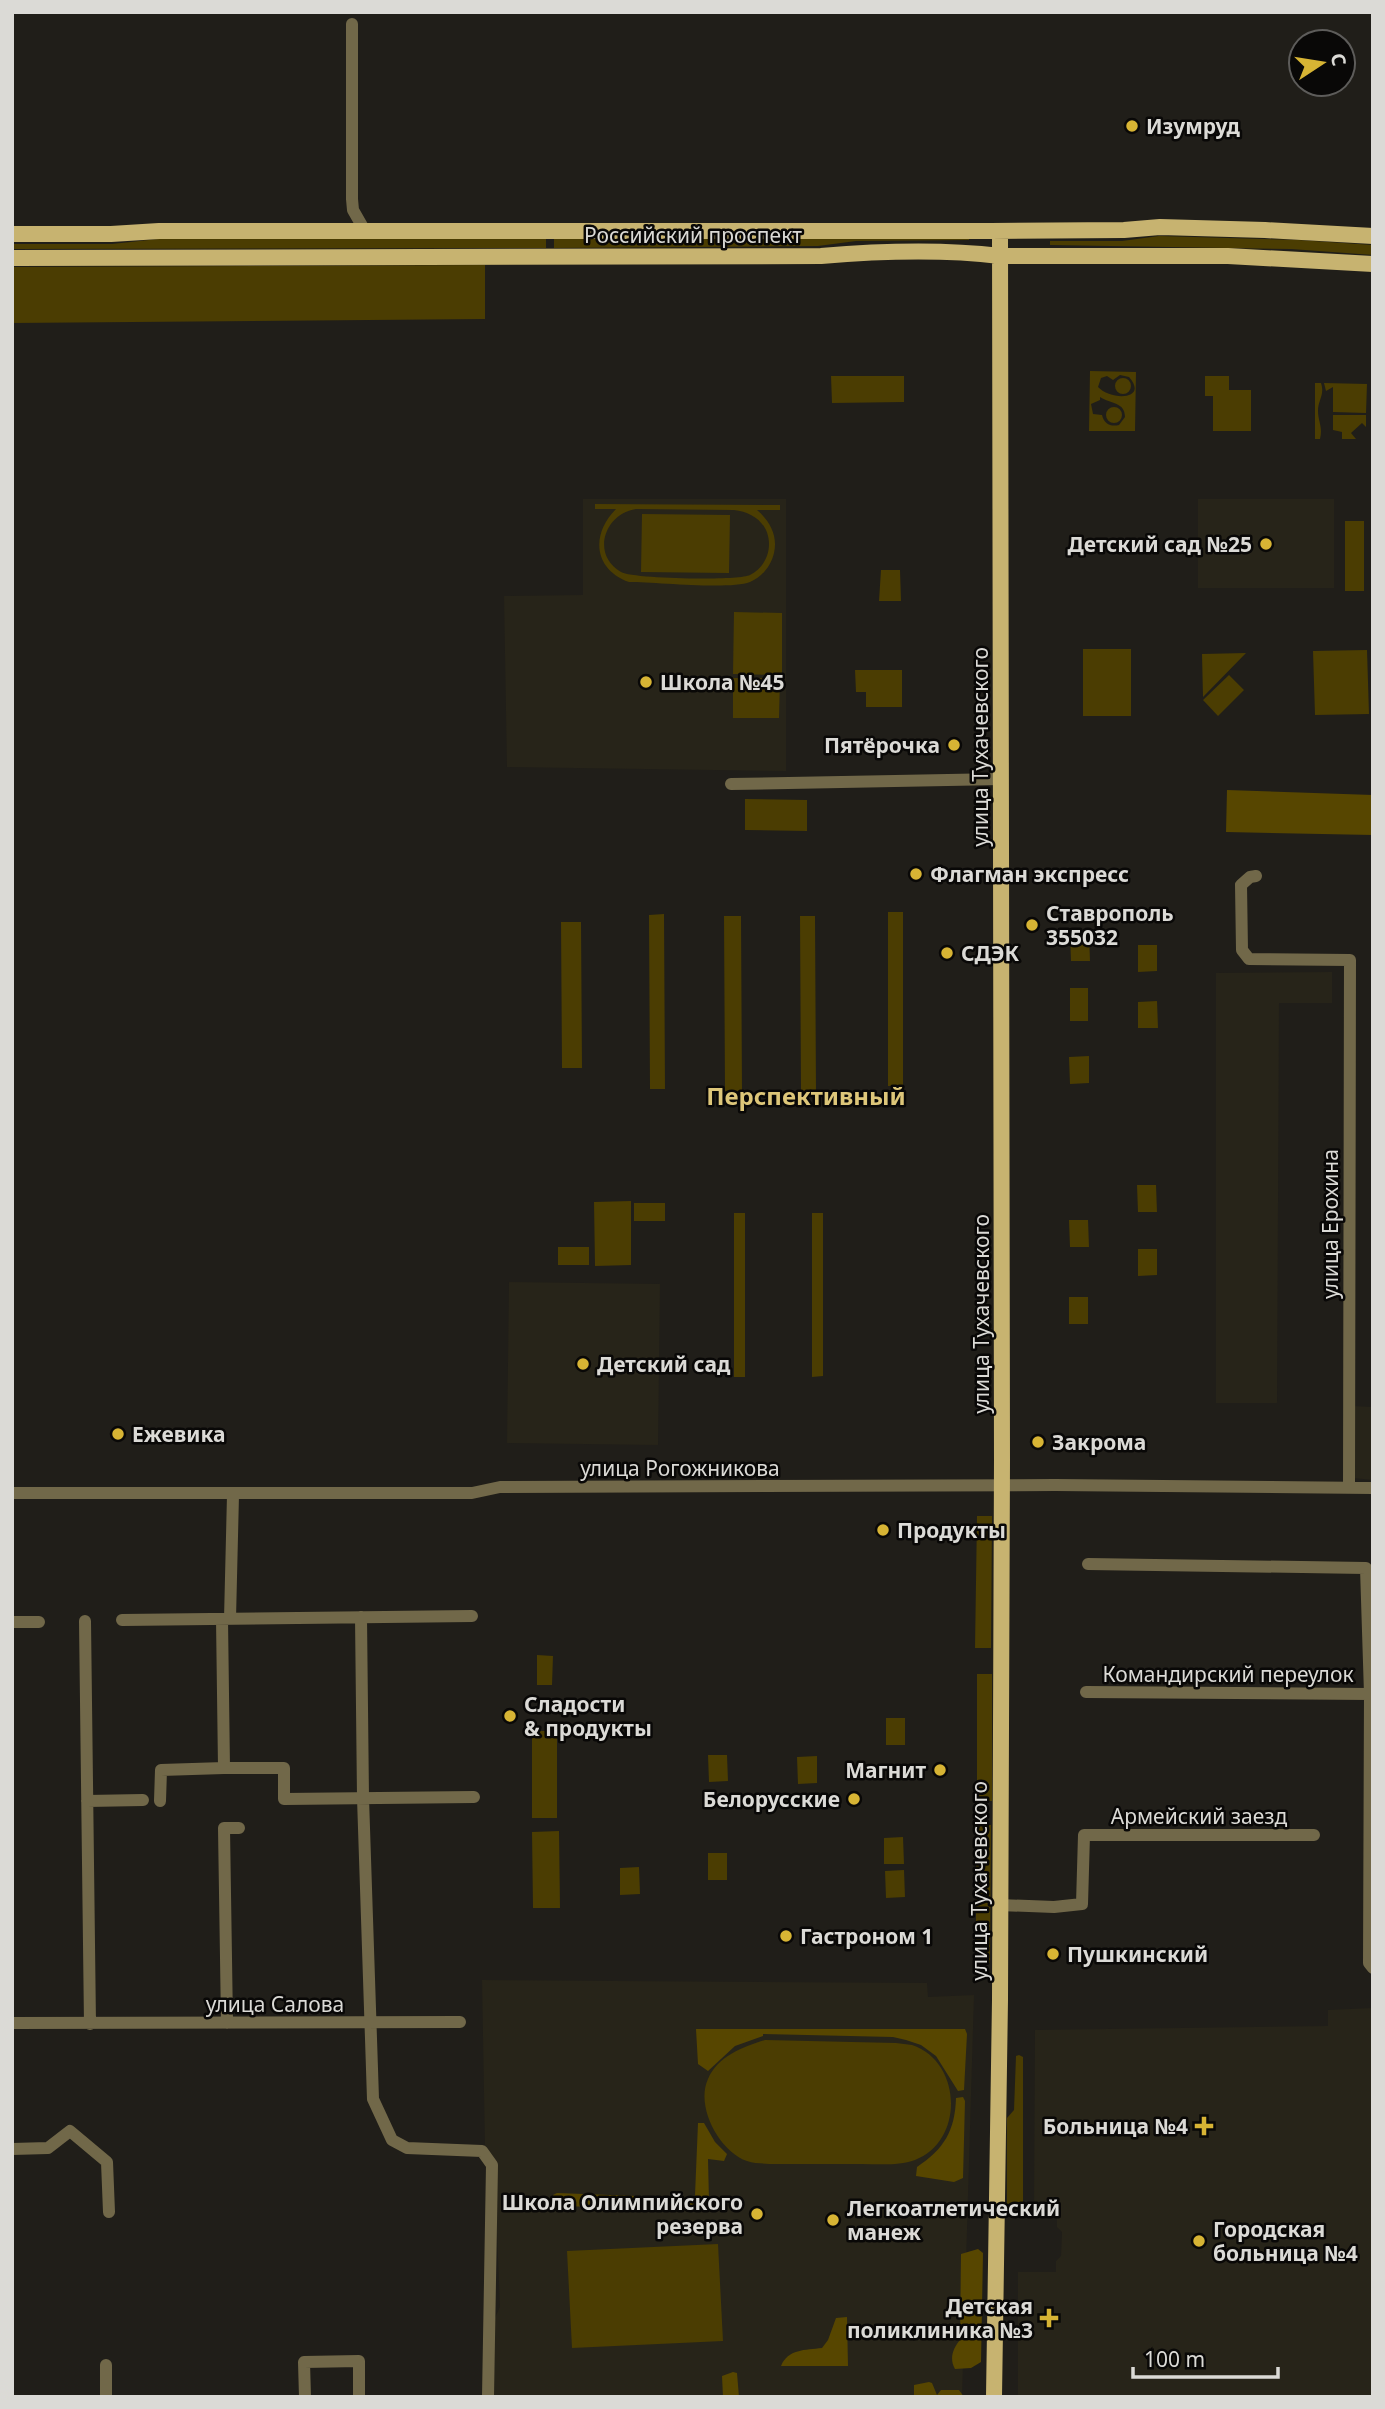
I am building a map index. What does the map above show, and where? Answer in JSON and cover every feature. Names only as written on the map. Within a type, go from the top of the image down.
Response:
[{"type":"main road","name":"Российский проспект","points":[[12,234],[159,231],[1000,231],[1160,227],[1373,236]]},
{"type":"main road","name":"улица Тухачевского","points":[[994,2397],[1001,1486],[1000,231]]},
{"type":"main road","name":"Российский проспект","points":[[12,258],[808,256],[971,253],[1000,256],[1228,256],[1373,264]]},
{"type":"street","points":[[352,24],[352,199],[353,210],[365,231]]},
{"type":"street","points":[[732,784],[1000,779]]},
{"type":"street","name":"улица Ерохина","points":[[1256,876],[1241,884],[1242,950],[1248,959],[1350,960],[1349,1488]]},
{"type":"street","name":"улица Рогожникова","points":[[12,1493],[472,1493],[500,1487],[1373,1488]]},
{"type":"street","points":[[224,1768],[226,1619],[233,1495]]},
{"type":"street","name":"Командирский переулок","points":[[1088,1564],[1366,1568],[1370,1694],[1368,1920],[1369,1963],[1373,1968]]},
{"type":"street","points":[[122,1620],[472,1616]]},
{"type":"street","points":[[361,1617],[369,2023],[460,2022]]},
{"type":"street","points":[[85,1620],[89,2024]]},
{"type":"street","points":[[12,1622],[39,1622]]},
{"type":"street","name":"Командирский переулок","points":[[1086,1692],[1370,1694]]},
{"type":"street","points":[[160,1801],[161,1770],[224,1768],[284,1768],[284,1799],[474,1797]]},
{"type":"street","points":[[87,1801],[143,1800]]},
{"type":"street","points":[[227,2024],[224,1828],[239,1828]]},
{"type":"street","name":"Армейский заезд","points":[[999,1905],[1054,1907],[1082,1904],[1084,1835],[1314,1835]]},
{"type":"street","name":"улица Салова","points":[[12,2024],[369,2023],[373,2099],[392,2140],[407,2148],[482,2151],[492,2165],[488,2397]]},
{"type":"street","points":[[12,2149],[48,2148],[70,2131],[107,2162],[109,2212]]},
{"type":"street","points":[[305,2397],[304,2362],[359,2361],[359,2397]]},
{"type":"street","points":[[106,2365],[106,2397]]},
{"type":"shaded area","points":[[1353,12],[1353,14],[1203,13]]},
{"type":"shaded area","points":[[969,235],[969,240],[856,241],[818,246],[554,248],[554,238]]},
{"type":"shaded area","points":[[1159,236],[1373,245],[1373,255],[1291,249],[1050,245],[1050,241],[1122,241]]},
{"type":"shaded area","points":[[546,238],[546,248],[12,249],[12,244],[112,244],[158,239]]},
{"type":"shaded area","points":[[485,265],[485,319],[12,323],[12,267]]},
{"type":"shaded area","points":[[1090,371],[1136,372],[1135,431],[1089,431]],"holes":[[[1120,375],[1129,377],[1134,385],[1131,394],[1111,395],[1098,387],[1101,378],[1107,376],[1113,380]],[[1100,397],[1123,409],[1125,417],[1119,425],[1108,424],[1102,415],[1093,414],[1091,404],[1100,400]]]},
{"type":"shaded area","points":[[831,376],[904,376],[904,402],[832,403]]},
{"type":"shaded area","points":[[1205,376],[1229,376],[1229,390],[1251,390],[1251,431],[1213,431],[1213,396],[1205,396]]},
{"type":"shaded area","points":[[1120,378],[1126,378],[1131,386],[1129,392],[1120,394],[1115,389],[1115,383]]},
{"type":"shaded area","points":[[1315,383],[1321,383],[1322,387],[1318,411],[1320,439],[1315,439]]},
{"type":"shaded area","points":[[1324,383],[1367,384],[1366,413],[1333,412],[1333,387],[1326,391]]},
{"type":"shaded area","points":[[1111,407],[1117,407],[1122,415],[1120,421],[1111,423],[1106,418],[1106,412]]},
{"type":"shaded area","points":[[1333,415],[1366,415],[1366,427],[1362,423],[1351,433],[1356,439],[1342,439],[1342,432],[1333,430]]},
{"type":"shaded area","name":"Школа №45","points":[[583,499],[786,499],[786,771],[507,767],[504,596],[583,595]]},
{"type":"shaded area","name":"Детский сад №25","points":[[1198,499],[1334,499],[1334,588],[1198,588]]},
{"type":"shaded area","points":[[595,504],[780,505],[780,510],[757,510],[766,519],[774,535],[774,553],[768,567],[750,582],[726,585],[629,582],[617,576],[602,560],[600,550],[602,529],[616,509],[595,509]],"holes":[[[636,509],[734,510],[759,520],[768,537],[769,549],[766,558],[750,575],[707,579],[629,574],[612,565],[606,556],[605,536],[609,527],[625,512]]]},
{"type":"shaded area","points":[[642,514],[730,515],[729,573],[641,572]]},
{"type":"shaded area","points":[[1345,521],[1364,521],[1364,591],[1345,591]]},
{"type":"shaded area","points":[[881,570],[900,570],[901,601],[879,601]]},
{"type":"shaded area","points":[[734,612],[782,613],[782,675],[733,674]]},
{"type":"shaded area","points":[[1083,649],[1131,649],[1131,716],[1083,716]]},
{"type":"shaded area","points":[[1367,650],[1369,714],[1315,715],[1313,651]]},
{"type":"shaded area","points":[[1246,653],[1203,697],[1202,654]]},
{"type":"shaded area","points":[[855,670],[902,670],[902,707],[866,707],[866,692],[856,692]]},
{"type":"shaded area","points":[[1229,675],[1244,690],[1218,716],[1203,700]]},
{"type":"shaded area","points":[[733,678],[780,678],[779,718],[733,718]]},
{"type":"shaded area","points":[[1227,790],[1373,795],[1373,835],[1226,832]]},
{"type":"shaded area","points":[[745,799],[807,800],[807,831],[745,830]]},
{"type":"shaded area","points":[[888,912],[903,912],[903,1086],[888,1086]]},
{"type":"shaded area","points":[[664,914],[665,1089],[650,1089],[649,915]]},
{"type":"shaded area","points":[[724,916],[741,916],[742,1091],[725,1091]]},
{"type":"shaded area","points":[[800,916],[815,916],[816,1091],[801,1091]]},
{"type":"shaded area","points":[[561,922],[581,922],[582,1068],[562,1068]]},
{"type":"shaded area","points":[[1070,934],[1089,934],[1090,961],[1071,961]]},
{"type":"shaded area","points":[[1138,945],[1157,945],[1157,971],[1138,972]]},
{"type":"shaded area","points":[[1332,972],[1332,1003],[1279,1003],[1277,1403],[1216,1403],[1216,973]]},
{"type":"shaded area","points":[[1070,988],[1088,988],[1088,1021],[1070,1021]]},
{"type":"shaded area","points":[[1157,1001],[1158,1028],[1138,1028],[1138,1002]]},
{"type":"shaded area","points":[[1089,1056],[1089,1083],[1070,1084],[1069,1057]]},
{"type":"shaded area","points":[[1137,1185],[1156,1185],[1157,1212],[1138,1212]]},
{"type":"shaded area","points":[[631,1201],[631,1265],[595,1266],[594,1202]]},
{"type":"shaded area","points":[[634,1203],[665,1203],[665,1221],[634,1221]]},
{"type":"shaded area","points":[[734,1213],[745,1213],[745,1377],[734,1377]]},
{"type":"shaded area","points":[[812,1213],[823,1213],[823,1376],[812,1377]]},
{"type":"shaded area","points":[[1069,1220],[1088,1220],[1089,1247],[1070,1247]]},
{"type":"shaded area","points":[[558,1247],[589,1247],[589,1265],[558,1265]]},
{"type":"shaded area","points":[[1138,1249],[1157,1249],[1157,1275],[1138,1276]]},
{"type":"shaded area","name":"Детский сад","points":[[509,1282],[660,1284],[658,1445],[507,1443]]},
{"type":"shaded area","points":[[1069,1297],[1088,1297],[1088,1324],[1069,1324]]},
{"type":"shaded area","points":[[1353,1406],[1373,1407],[1373,1480],[1353,1478]]},
{"type":"shaded area","points":[[977,1516],[992,1516],[991,1648],[975,1648]]},
{"type":"shaded area","points":[[537,1655],[553,1656],[552,1685],[537,1685]]},
{"type":"shaded area","points":[[977,1674],[992,1674],[992,1801],[977,1801]]},
{"type":"shaded area","points":[[886,1718],[905,1718],[905,1745],[886,1745]]},
{"type":"shaded area","points":[[532,1731],[557,1731],[557,1818],[532,1818]]},
{"type":"shaded area","points":[[708,1755],[727,1755],[728,1781],[709,1782]]},
{"type":"shaded area","points":[[817,1756],[817,1783],[798,1784],[797,1757]]},
{"type":"shaded area","points":[[976,1825],[991,1825],[990,1963],[976,1963]]},
{"type":"shaded area","points":[[559,1831],[560,1908],[533,1908],[532,1832]]},
{"type":"shaded area","points":[[903,1837],[904,1864],[884,1864],[884,1838]]},
{"type":"shaded area","points":[[708,1853],[727,1853],[727,1880],[708,1880]]},
{"type":"shaded area","points":[[639,1867],[640,1894],[620,1895],[620,1868]]},
{"type":"shaded area","points":[[904,1870],[905,1897],[886,1898],[885,1871]]},
{"type":"shaded area","name":"Школа Олимпийского резерва","points":[[482,1980],[927,1983],[928,1997],[974,1995],[962,2397],[493,2397],[494,2320],[500,2307],[494,2159],[485,2148]]},
{"type":"shaded area","name":"Больница №4","points":[[1373,2008],[1373,2397],[1018,2397],[1018,2272],[1056,2272],[1056,2261],[1061,2256],[1062,2232],[1057,2227],[1057,2215],[1034,2215],[1035,2030],[1328,2026],[1328,2010]]},
{"type":"shaded area","points":[[696,2029],[965,2029],[964,2090],[958,2091],[936,2056],[921,2045],[893,2037],[763,2034],[735,2046],[708,2071],[698,2064]]},
{"type":"shaded area","points":[[765,2040],[896,2043],[912,2045],[929,2054],[941,2068],[948,2084],[951,2102],[949,2120],[942,2137],[931,2151],[915,2160],[895,2164],[769,2164],[750,2162],[737,2156],[712,2127],[705,2102],[705,2090],[712,2071],[725,2058]]},
{"type":"shaded area","points":[[1016,2056],[1023,2057],[1023,2203],[1007,2204],[1007,2118],[1014,2110]]},
{"type":"shaded area","points":[[963,2097],[963,2178],[954,2182],[916,2176],[917,2167],[941,2146],[946,2138],[953,2120],[956,2098]]},
{"type":"shaded area","points":[[698,2123],[704,2123],[715,2142],[727,2154],[724,2161],[708,2159],[709,2201],[703,2205],[698,2204],[695,2195]]},
{"type":"shaded area","points":[[553,2195],[689,2198],[696,2201],[693,2208],[688,2209],[557,2206]]},
{"type":"shaded area","points":[[718,2244],[723,2341],[572,2348],[567,2251]]},
{"type":"shaded area","points":[[978,2249],[983,2253],[981,2362],[971,2368],[955,2369],[952,2358],[960,2340],[961,2254]]},
{"type":"shaded area","points":[[847,2317],[848,2366],[781,2366],[793,2353],[822,2348],[836,2318]]},
{"type":"shaded area","points":[[737,2373],[739,2397],[723,2397],[722,2376]]},
{"type":"shaded area","points":[[929,2382],[937,2395],[941,2390],[959,2390],[964,2397],[914,2397],[914,2385]]},
{"type":"place","name":"Изумруд","points":[[1132,126]]},
{"type":"place","name":"Детский сад №25","points":[[1266,544]]},
{"type":"place","name":"Школа №45","points":[[646,682]]},
{"type":"place","name":"Пятёрочка","points":[[954,745]]},
{"type":"place","name":"Флагман экспресс","points":[[916,874]]},
{"type":"place","name":"Ставрополь 355032","points":[[1032,925]]},
{"type":"place","name":"СДЭК","points":[[947,953]]},
{"type":"place","name":"Детский сад","points":[[583,1364]]},
{"type":"place","name":"Ежевика","points":[[118,1434]]},
{"type":"place","name":"Закрома","points":[[1038,1442]]},
{"type":"place","name":"Продукты","points":[[883,1530]]},
{"type":"place","name":"Сладости & продукты","points":[[510,1716]]},
{"type":"place","name":"Магнит","points":[[940,1770]]},
{"type":"place","name":"Белорусские","points":[[854,1799]]},
{"type":"place","name":"Гастроном 1","points":[[786,1936]]},
{"type":"place","name":"Пушкинский","points":[[1053,1954]]},
{"type":"place","name":"Больница №4","points":[[1204,2126]]},
{"type":"place","name":"Школа Олимпийского резерва","points":[[757,2214]]},
{"type":"place","name":"Легкоатлетический манеж","points":[[833,2220]]},
{"type":"place","name":"Городская больница №4","points":[[1199,2241]]},
{"type":"place","name":"Детская поликлиника №3","points":[[1049,2318]]},
{"type":"district","name":"Перспективный","points":[[806,1095]]}]
